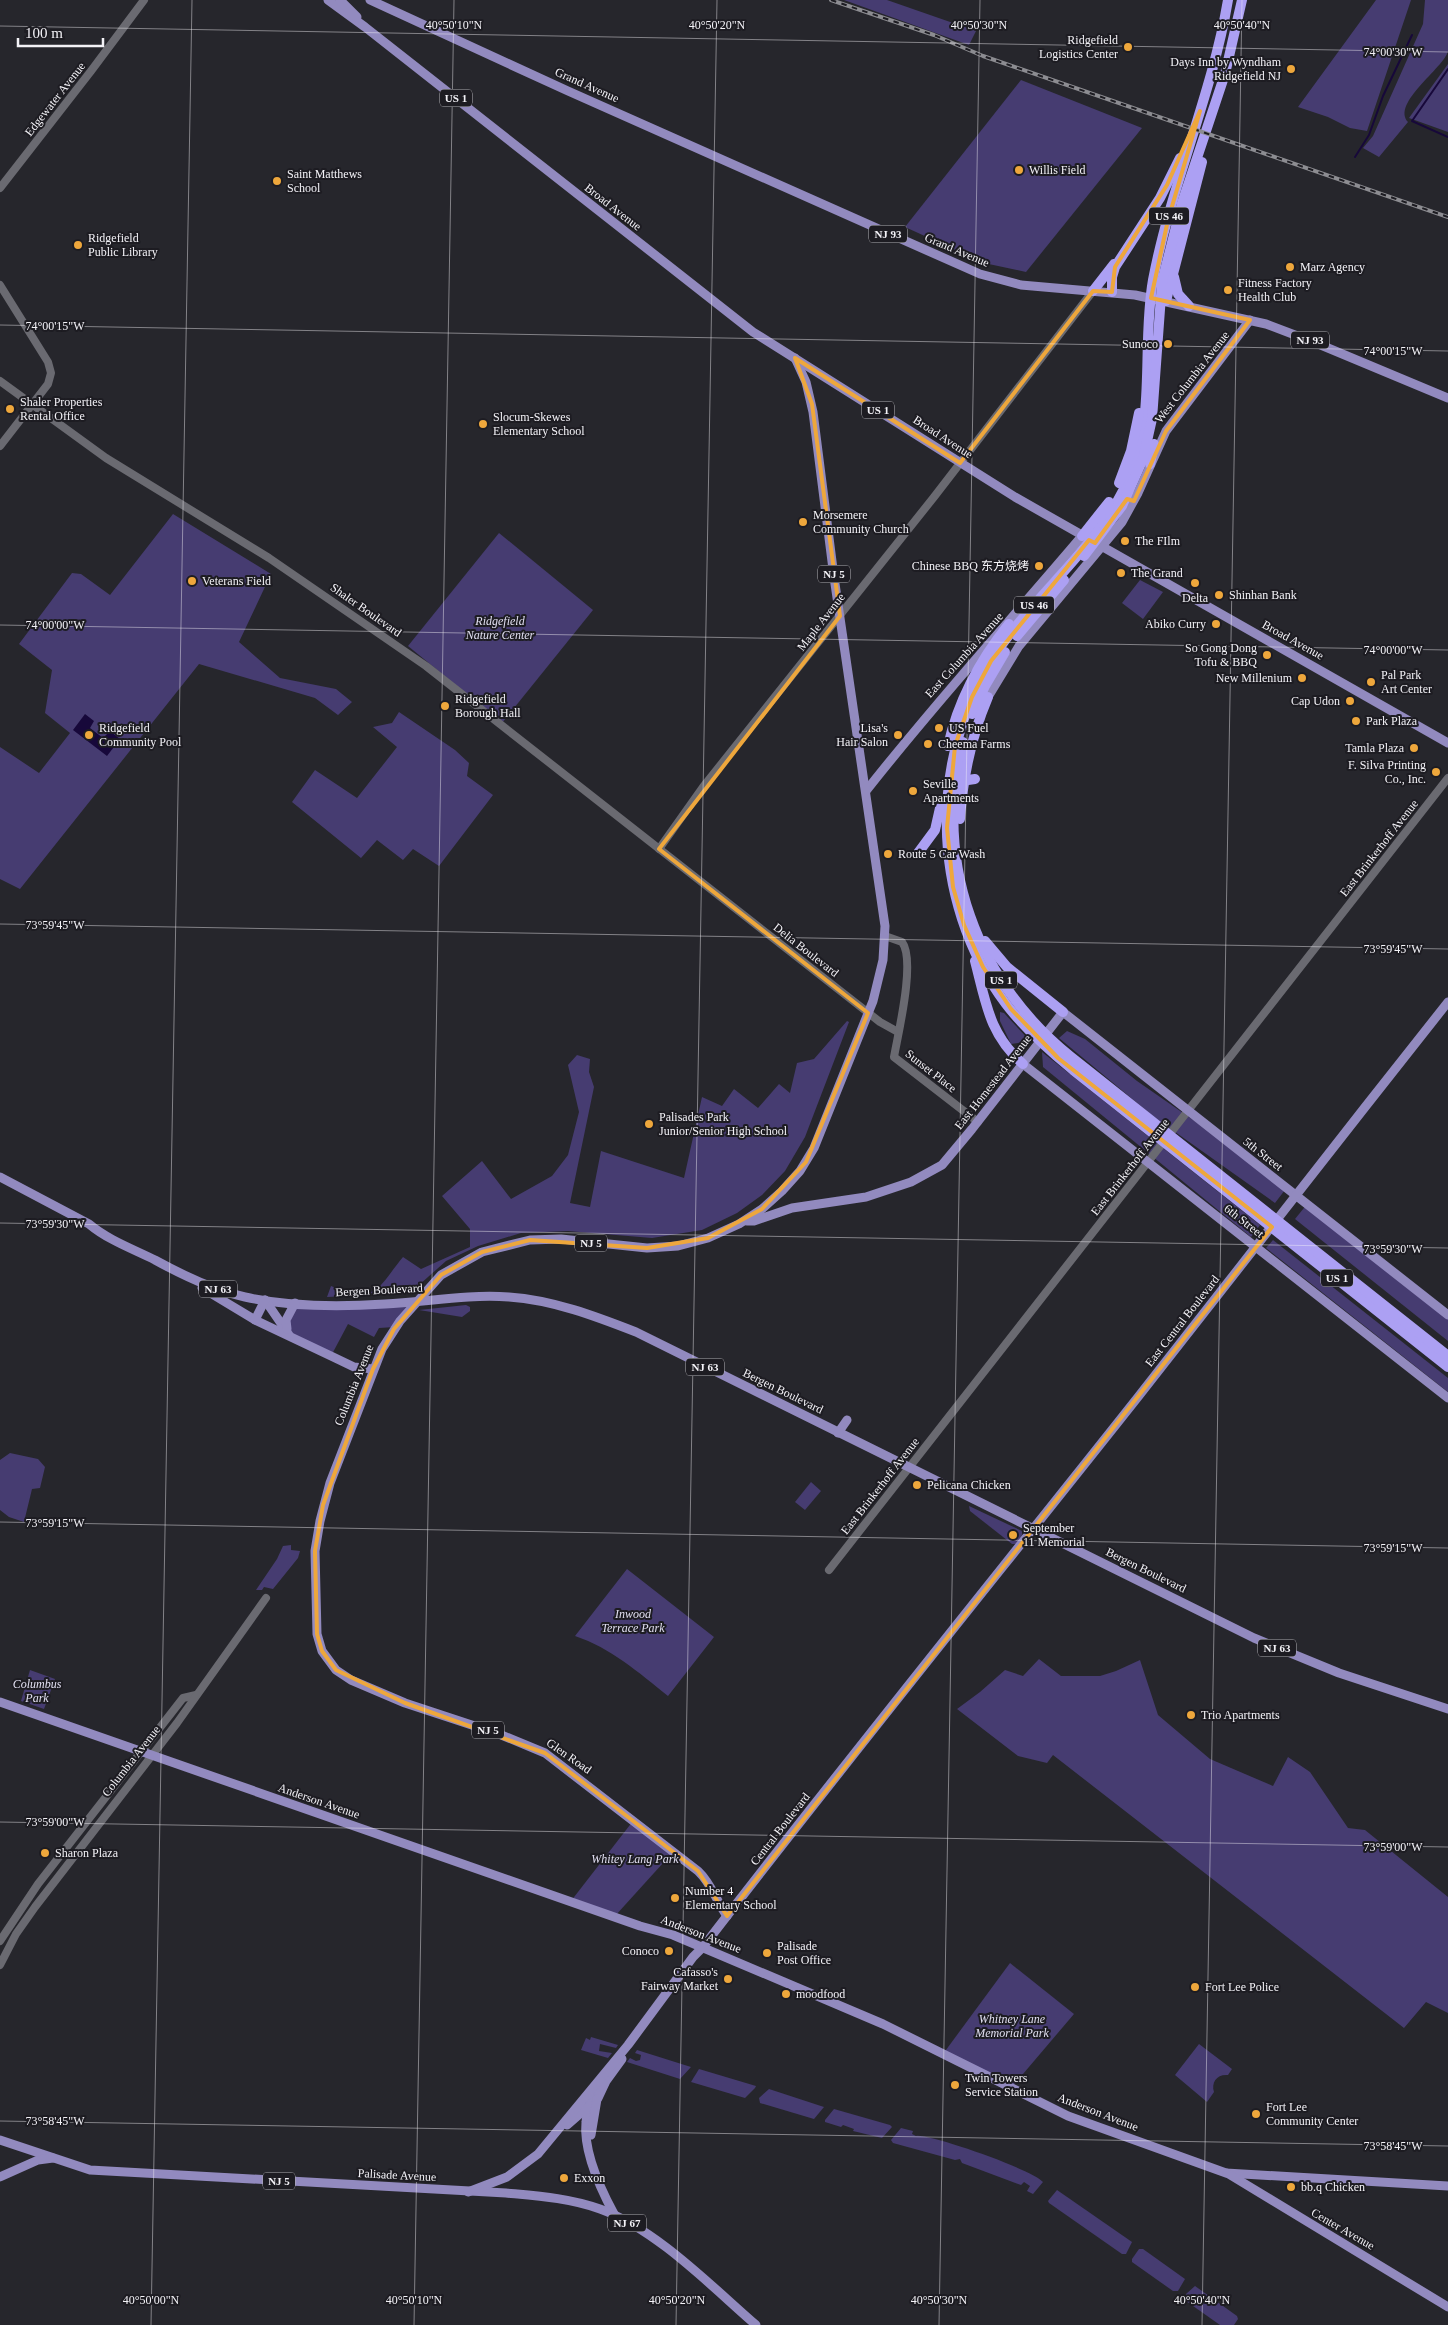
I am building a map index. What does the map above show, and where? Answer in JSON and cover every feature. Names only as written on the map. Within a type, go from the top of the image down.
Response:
[{"type":"highway","points":[[1189,306],[1176,292],[1174,274],[1196,146],[1200,111],[1218,49],[1228,0]]},
{"type":"highway","name":"US 46","points":[[958,866],[954,829],[954,793],[961,753],[973,714],[990,676],[1006,650],[1104,532],[1127,498],[1140,469],[1148,440],[1156,358],[1158,305],[1152,288],[1166,225],[1196,146],[1213,115],[1230,54],[1242,0]]},
{"type":"highway","points":[[1112,292],[1114,269],[1167,185],[1196,146]]},
{"type":"highway","name":"US 46","points":[[953,887],[947,828],[947,797],[953,756],[964,716],[981,679],[1002,644],[1101,526],[1123,492],[1135,464],[1142,434],[1147,365],[1162,282],[1196,146]]},
{"type":"highway","points":[[1093,291],[1136,236]]},
{"type":"highway","points":[[1158,305],[1174,274]]},
{"type":"highway","points":[[1150,464],[1157,419],[1156,358]]},
{"type":"highway","points":[[1084,537],[1108,504],[1126,467],[1135,432],[1147,365]]},
{"type":"highway","name":"US 1","points":[[1009,624],[978,668],[958,711],[947,752],[940,808],[943,856],[948,881],[953,887],[970,941],[996,989],[1048,1043],[1395,1320],[1448,1356]]},
{"type":"highway","name":"US 1","points":[[988,697],[975,732],[964,775],[958,866],[972,923],[986,954],[1001,981],[1038,1033]]},
{"type":"highway","points":[[964,775],[968,780],[976,779]]},
{"type":"highway","points":[[918,853],[935,830],[940,808]]},
{"type":"highway","points":[[972,923],[1003,963],[1063,1012]]},
{"type":"highway","points":[[970,941],[994,1028],[1004,1046],[1023,1064]]},
{"type":"highway","name":"US 1","points":[[1412,1333],[1448,1367]]},
{"type":"main road","name":"Broad Avenue","points":[[328,0],[365,27],[730,315],[960,463],[1084,537],[1448,743]]},
{"type":"main road","name":"Broad Avenue","points":[[340,0],[365,27]]},
{"type":"main road","name":"Grand Avenue","points":[[370,0],[974,272],[1020,285],[1112,292],[1158,305],[1189,306],[1250,320],[1286,330],[1448,398]]},
{"type":"main road","name":"West Columbia Avenue","points":[[988,697],[1019,646],[1101,546],[1131,506],[1166,431],[1250,320]]},
{"type":"main road","name":"NJ 5","points":[[744,1221],[782,1191],[806,1162],[823,1129],[872,1001],[881,972],[885,936],[812,404],[795,358]]},
{"type":"main road","name":"East Columbia Avenue","points":[[866,791],[989,642],[1009,624],[1084,537]]},
{"type":"main road","name":"East Central Boulevard","points":[[934,1654],[1257,1247],[1335,1144],[1448,1002]]},
{"type":"main road","name":"5th Street","points":[[1063,1012],[1448,1316]]},
{"type":"main road","name":"East Homestead Avenue","points":[[744,1221],[754,1221],[792,1208],[873,1195],[911,1182],[942,1165],[978,1122],[1063,1012]]},
{"type":"main road","name":"6th Street","points":[[1023,1064],[1149,1161],[1448,1398]]},
{"type":"main road","name":"Bergen Boulevard","points":[[0,1177],[89,1224],[100,1233],[174,1271],[230,1293],[265,1300],[295,1303],[357,1305],[480,1296],[511,1297],[579,1311],[636,1332],[1032,1529],[1297,1656],[1371,1685],[1448,1709]]},
{"type":"main road","name":"Columbia Avenue","points":[[330,1664],[322,1651],[317,1634],[315,1551],[320,1521],[330,1483],[373,1369],[394,1329],[441,1275],[469,1258],[514,1243],[561,1239],[629,1247],[664,1248],[708,1238],[744,1221]]},
{"type":"main road","points":[[174,1271],[255,1320],[288,1332],[354,1367],[373,1369]]},
{"type":"main road","points":[[255,1320],[265,1300],[288,1332]]},
{"type":"main road","points":[[288,1332],[286,1320],[295,1303]]},
{"type":"main road","points":[[838,1433],[847,1420]]},
{"type":"main road","name":"Central Boulevard","points":[[468,2192],[491,2185],[516,2172],[538,2154],[628,2045],[693,1957],[703,1947],[934,1654]]},
{"type":"main road","name":"Glen Road","points":[[330,1664],[343,1676],[360,1684],[405,1703],[533,1746],[557,1760],[698,1871],[711,1887],[727,1916]]},
{"type":"main road","name":"Anderson Avenue","points":[[0,1702],[703,1947],[883,2024],[1068,2116],[1226,2173],[1448,2186]]},
{"type":"main road","name":"Central Boulevard","points":[[591,2153],[593,2117],[598,2098],[606,2081],[619,2064],[628,2045]]},
{"type":"main road","name":"Central Boulevard","points":[[599,2080],[589,2107],[586,2130],[595,2174],[614,2214]]},
{"type":"main road","name":"Central Boulevard","points":[[562,2126],[567,2125],[598,2098]]},
{"type":"main road","name":"Palisade Avenue","points":[[0,2140],[59,2158],[90,2170],[546,2197],[586,2204],[614,2214],[669,2250],[756,2325]]},
{"type":"main road","name":"NJ 5","points":[[0,2177],[38,2160],[59,2158]]},
{"type":"main road","name":"Center Avenue","points":[[1226,2173],[1448,2307]]},
{"type":"street","name":"Edgewater Avenue","points":[[0,188],[88,76],[144,0]]},
{"type":"street","points":[[0,285],[48,362],[51,373],[48,384],[0,446]]},
{"type":"street","name":"Maple Avenue","points":[[659,848],[703,787],[840,616],[1093,291]]},
{"type":"street","name":"Shaler Boulevard","points":[[0,381],[106,458],[290,571],[414,657],[702,883]]},
{"type":"street","name":"East Brinkerhoff Avenue","points":[[829,1570],[1448,778]]},
{"type":"street","name":"Delia Boulevard","points":[[702,883],[880,1022],[898,1032]]},
{"type":"street","points":[[885,936],[898,940],[906,951],[904,1004],[898,1032]]},
{"type":"street","name":"Sunset Place","points":[[898,1032],[894,1057],[978,1122]]},
{"type":"street","name":"Columbia Avenue","points":[[0,1966],[16,1934],[35,1907],[151,1756],[266,1598]]},
{"type":"street","name":"Columbia Avenue","points":[[0,1941],[38,1884],[183,1698],[196,1695]]},
{"type":"highlighted area","points":[[1200,111],[1168,220],[1151,298],[1250,320],[1166,431],[1134,501],[1127,499],[1095,543],[1089,540],[991,661],[972,697],[955,746],[947,828],[953,887],[964,925],[983,967],[1011,1009],[1058,1058],[1272,1227],[727,1916],[698,1871],[545,1753],[405,1703],[336,1670],[322,1651],[317,1634],[315,1551],[323,1505],[373,1369],[394,1329],[441,1275],[482,1252],[530,1240],[647,1248],[708,1238],[762,1209],[806,1162],[868,1013],[659,849],[840,616],[812,404],[795,358],[960,463],[1093,291],[1112,292],[1115,267],[1167,185]]},
{"type":"green space","points":[[844,0],[887,0],[976,31],[969,45]]},
{"type":"green space","points":[[1376,0],[1411,0],[1367,131],[1350,128],[1328,117],[1298,107]]},
{"type":"green space","points":[[1425,0],[1448,0],[1448,51],[1438,67],[1412,96],[1405,114],[1408,122],[1379,157],[1363,148],[1373,136],[1423,24]]},
{"type":"green space","points":[[1448,64],[1448,132],[1409,118]]},
{"type":"green space","points":[[1021,80],[1142,128],[1026,272],[984,263],[905,227]]},
{"type":"green space","points":[[173,514],[271,574],[239,642],[280,678],[336,689],[352,702],[338,715],[315,698],[199,664],[20,889],[0,879],[0,747],[39,773],[70,733],[45,713],[52,670],[19,644],[72,573],[81,574],[110,595]]},
{"type":"green space","name":"Ridgefield Nature Center","points":[[499,533],[593,610],[502,723],[408,646]]},
{"type":"green space","points":[[1140,580],[1163,592],[1143,619],[1122,603]]},
{"type":"green space","points":[[399,712],[455,750],[469,763],[467,776],[493,795],[439,866],[413,849],[403,860],[377,840],[361,858],[292,802],[315,770],[357,798],[397,747],[373,727],[392,723]]},
{"type":"green space","points":[[1000,1012],[1004,1013],[1030,1041],[1011,1044],[1000,1021]]},
{"type":"green space","points":[[847,1021],[849,1022],[805,1137],[785,1171],[762,1195],[737,1213],[702,1230],[652,1238],[568,1231],[521,1233],[478,1246],[446,1261],[410,1293],[327,1297],[331,1286],[358,1294],[374,1291],[403,1257],[421,1269],[470,1247],[470,1229],[442,1196],[482,1161],[511,1199],[552,1176],[568,1155],[579,1112],[568,1065],[577,1055],[590,1059],[589,1072],[594,1087],[570,1203],[590,1207],[601,1151],[684,1178],[702,1097],[722,1106],[734,1089],[758,1108],[779,1084],[790,1093],[797,1063],[814,1059]]},
{"type":"green space","points":[[1067,1031],[1085,1039],[1137,1081],[1288,1186],[1275,1203],[1154,1117],[1059,1038]]},
{"type":"green space","points":[[1042,1052],[1260,1225],[1251,1237],[1043,1067]]},
{"type":"green space","points":[[1308,1203],[1448,1316],[1448,1341],[1295,1219]]},
{"type":"green space","points":[[1273,1240],[1448,1378],[1448,1392],[1266,1248]]},
{"type":"green space","points":[[416,1301],[395,1327],[379,1328],[374,1337],[348,1324],[331,1356],[289,1335],[290,1311],[295,1303]]},
{"type":"green space","points":[[466,1305],[470,1307],[470,1311],[462,1317],[419,1310]]},
{"type":"green space","points":[[10,1453],[38,1459],[45,1467],[40,1488],[32,1489],[24,1522],[9,1517],[0,1510],[0,1460]]},
{"type":"green space","points":[[811,1482],[821,1491],[805,1510],[795,1502]]},
{"type":"green space","points":[[969,1506],[1022,1531],[1022,1535],[1016,1544],[1012,1544],[970,1511]]},
{"type":"green space","points":[[291,1545],[291,1550],[300,1551],[298,1558],[273,1589],[264,1587],[262,1590],[256,1590],[277,1559],[283,1546]]},
{"type":"green space","name":"Inwood Terrace Park","points":[[627,1569],[714,1637],[668,1696],[612,1654],[575,1636]]},
{"type":"green space","points":[[1039,1659],[1061,1676],[1100,1676],[1140,1660],[1158,1715],[1210,1759],[1273,1786],[1288,1757],[1310,1772],[1348,1828],[1365,1830],[1448,1897],[1448,2013],[1426,2002],[1404,2028],[1053,1755],[1047,1763],[1018,1756],[957,1709],[1005,1670],[1023,1676]]},
{"type":"green space","name":"Columbus Park","points":[[30,1670],[55,1679],[44,1709],[21,1701]]},
{"type":"green space","name":"Whitey Lang Park","points":[[633,1821],[673,1852],[615,1916],[571,1901]]},
{"type":"green space","name":"Whitney Lane Memorial Park","points":[[1010,1963],[1074,2014],[1011,2088],[943,2054]]},
{"type":"green space","points":[[591,2037],[618,2045],[616,2048],[600,2044],[599,2051],[612,2053],[608,2058],[581,2050],[586,2038],[590,2040]]},
{"type":"green space","points":[[1199,2044],[1232,2069],[1228,2075],[1216,2079],[1213,2085],[1214,2092],[1207,2102],[1175,2075]]},
{"type":"green space","points":[[637,2050],[691,2067],[680,2079],[627,2062],[630,2058],[636,2061],[640,2060],[641,2055],[635,2053]]},
{"type":"green space","points":[[699,2069],[756,2086],[745,2098],[691,2082]]},
{"type":"green space","points":[[769,2089],[824,2107],[814,2119],[760,2103],[759,2098]]},
{"type":"green space","points":[[834,2109],[892,2127],[882,2138],[853,2131],[854,2129],[843,2125],[841,2127],[825,2122]]},
{"type":"green space","points":[[901,2128],[913,2131],[912,2134],[916,2136],[939,2140],[980,2153],[1020,2169],[1043,2182],[1033,2194],[1027,2191],[1030,2186],[1024,2182],[1021,2185],[962,2163],[960,2159],[955,2160],[893,2143],[891,2140]]},
{"type":"green space","points":[[1057,2190],[1132,2242],[1126,2254],[1122,2254],[1049,2203],[1048,2201]]},
{"type":"green space","points":[[1139,2249],[1143,2249],[1185,2279],[1178,2291],[1173,2291],[1132,2262]]},
{"type":"green space","points":[[1195,2286],[1237,2316],[1238,2319],[1234,2325],[1220,2325],[1186,2301],[1186,2294]]},
{"type":"shaded area","name":"Ridgefield Community Pool","points":[[85,714],[94,721],[90,728],[103,738],[110,731],[120,739],[107,756],[73,730]]},
{"type":"waterway","points":[[1355,157],[1369,135],[1383,96],[1412,35]]},
{"type":"waterway","points":[[1448,69],[1412,121],[1448,137]]},
{"type":"railway","points":[[831,0],[934,35],[983,56],[1448,217]]},
{"type":"place","name":"Ridgefield Logistics Center","points":[[1128,47]]},
{"type":"place","name":"Days Inn by Wyndham Ridgefield NJ","points":[[1291,69]]},
{"type":"place","name":"Willis Field","points":[[1019,170]]},
{"type":"place","name":"Saint Matthews School","points":[[277,181]]},
{"type":"place","name":"Ridgefield Public Library","points":[[78,245]]},
{"type":"place","name":"Marz Agency","points":[[1290,267]]},
{"type":"place","name":"Fitness Factory Health Club","points":[[1228,290]]},
{"type":"place","name":"Sunoco","points":[[1168,344]]},
{"type":"place","name":"Shaler Properties Rental Office","points":[[10,409]]},
{"type":"place","name":"Slocum-Skewes Elementary School","points":[[483,424]]},
{"type":"place","name":"Morsemere Community Church","points":[[803,522]]},
{"type":"place","name":"The FIlm","points":[[1125,541]]},
{"type":"place","name":"Chinese BBQ 东方烧烤","points":[[1039,566]]},
{"type":"place","name":"The Grand","points":[[1121,573]]},
{"type":"place","name":"Veterans Field","points":[[192,581]]},
{"type":"place","name":"Delta","points":[[1195,583]]},
{"type":"place","name":"Shinhan Bank","points":[[1219,595]]},
{"type":"place","name":"Abiko Curry","points":[[1216,624]]},
{"type":"place","name":"So Gong Dong Tofu & BBQ","points":[[1267,655]]},
{"type":"place","name":"New Millenium","points":[[1302,678]]},
{"type":"place","name":"Pal Park Art Center","points":[[1371,682]]},
{"type":"place","name":"Cap Udon","points":[[1350,701]]},
{"type":"place","name":"Ridgefield Borough Hall","points":[[445,706]]},
{"type":"place","name":"Park Plaza","points":[[1356,721]]},
{"type":"place","name":"US Fuel","points":[[939,728]]},
{"type":"place","name":"Ridgefield Community Pool","points":[[89,735]]},
{"type":"place","name":"Lisa's Hair Salon","points":[[898,735]]},
{"type":"place","name":"Cheema Farms","points":[[928,744]]},
{"type":"place","name":"Tamla Plaza","points":[[1414,748]]},
{"type":"place","name":"F. Silva Printing Co., Inc.","points":[[1436,772]]},
{"type":"place","name":"Seville Apartments","points":[[913,791]]},
{"type":"place","name":"Route 5 Car Wash","points":[[888,854]]},
{"type":"place","name":"Palisades Park Junior/Senior High School","points":[[649,1124]]},
{"type":"place","name":"Pelicana Chicken","points":[[917,1485]]},
{"type":"place","name":"September 11 Memorial","points":[[1013,1535]]},
{"type":"place","name":"Trio Apartments","points":[[1191,1715]]},
{"type":"place","name":"Sharon Plaza","points":[[45,1853]]},
{"type":"place","name":"Number 4 Elementary School","points":[[675,1898]]},
{"type":"place","name":"Conoco","points":[[669,1951]]},
{"type":"place","name":"Palisade Post Office","points":[[767,1953]]},
{"type":"place","name":"Cafasso's Fairway Market","points":[[728,1979]]},
{"type":"place","name":"Fort Lee Police","points":[[1195,1987]]},
{"type":"place","name":"moodfood","points":[[786,1994]]},
{"type":"place","name":"Twin Towers Service Station","points":[[955,2085]]},
{"type":"place","name":"Fort Lee Community Center","points":[[1256,2114]]},
{"type":"place","name":"Exxon","points":[[564,2178]]},
{"type":"place","name":"bb.q Chicken","points":[[1291,2187]]}]
